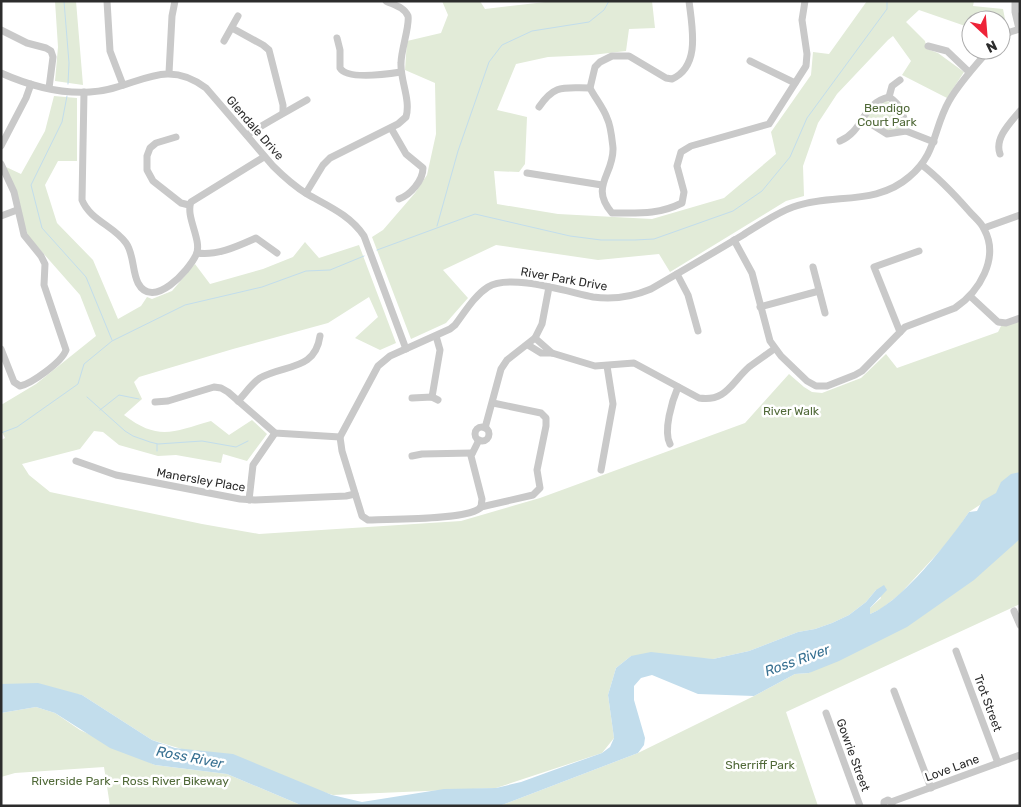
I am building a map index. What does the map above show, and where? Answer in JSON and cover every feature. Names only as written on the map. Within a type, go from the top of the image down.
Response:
[{"type":"street","points":[[107,1],[110,51],[124,85]]},
{"type":"street","points":[[169,73],[172,16],[175,1]]},
{"type":"street","points":[[306,193],[323,165],[330,158],[402,121],[407,113],[401,72],[401,51],[409,24],[408,17],[402,8],[386,1]]},
{"type":"street","points":[[690,1],[693,46],[681,74],[672,79],[666,78],[629,56],[612,56],[595,67],[590,88],[607,116],[613,147],[613,155],[602,185],[605,204],[612,213],[651,214],[682,203],[684,192],[677,166],[680,152],[691,146],[770,124],[806,66],[807,54],[802,20],[805,1]]},
{"type":"street","points":[[1015,1],[1015,12],[1019,29]]},
{"type":"street","points":[[224,41],[238,16]]},
{"type":"street","points":[[232,28],[264,45],[269,50],[283,112]]},
{"type":"street","points":[[1,30],[26,43],[51,51],[53,57],[50,88]]},
{"type":"street","points":[[337,38],[340,50],[339,64],[341,71],[373,76],[401,72]]},
{"type":"street","points":[[928,46],[946,51],[969,72]]},
{"type":"street","name":"River Park Drive","points":[[340,437],[378,366],[390,356],[436,336],[455,325],[478,295],[492,284],[510,281],[593,297],[618,298],[642,293],[792,207],[819,200],[859,198],[890,189],[908,179],[922,165],[934,142],[948,102],[969,72],[980,60]]},
{"type":"street","points":[[750,61],[795,83]]},
{"type":"street","name":"Glendale Drive","points":[[1,73],[31,84],[84,92],[100,91],[124,85],[150,75],[169,73],[189,77],[206,88],[264,157],[284,177],[306,193],[350,219],[364,236],[406,349]]},
{"type":"street","points":[[889,97],[892,86],[900,80]]},
{"type":"street","points":[[1,146],[26,98],[31,84]]},
{"type":"street","points":[[539,107],[548,94],[562,88],[590,88]]},
{"type":"street","points":[[84,92],[82,200],[90,212],[126,242],[139,285],[145,290],[153,292],[170,286],[197,253],[189,206]]},
{"type":"street","points":[[889,97],[903,110],[906,131]]},
{"type":"street","points":[[840,141],[849,137],[872,104],[889,97]]},
{"type":"street","points":[[247,135],[283,112],[307,100]]},
{"type":"street","points":[[1000,154],[998,148],[1000,140],[1016,122],[1020,111]]},
{"type":"street","points":[[863,119],[887,134],[906,131],[934,142]]},
{"type":"street","points":[[390,128],[406,154],[423,168],[422,175],[412,191],[399,199]]},
{"type":"street","points":[[176,137],[168,138],[152,146],[147,156],[147,170],[153,181],[181,203],[189,206]]},
{"type":"street","points":[[189,206],[196,198],[264,157]]},
{"type":"street","points":[[1,164],[14,192],[24,235],[45,264],[44,285],[66,350],[62,357],[51,367],[28,383],[20,386],[14,382],[1,349]]},
{"type":"street","points":[[734,240],[752,273],[767,334],[774,349],[816,386],[827,386],[846,380],[862,371],[900,332],[911,325],[954,308],[970,296],[984,276],[988,262],[988,243],[984,228],[939,178],[922,165]]},
{"type":"street","points":[[527,173],[602,185]]},
{"type":"street","points":[[1,216],[17,210]]},
{"type":"street","points":[[984,228],[1020,215]]},
{"type":"street","points":[[197,253],[208,254],[218,252],[256,238],[277,253]]},
{"type":"street","points":[[900,332],[874,267],[919,251]]},
{"type":"street","points":[[813,267],[825,313]]},
{"type":"street","points":[[677,274],[688,295],[698,330]]},
{"type":"street","points":[[481,507],[482,498],[472,459],[472,453],[479,440],[475,436],[475,432],[479,428],[485,428],[501,369],[507,360],[535,338],[542,324],[549,287]]},
{"type":"street","points":[[760,307],[819,291]]},
{"type":"street","points":[[970,296],[998,322],[1006,323],[1020,318]]},
{"type":"street","points":[[238,401],[261,377],[310,359],[318,346],[320,336]]},
{"type":"street","points":[[412,398],[435,398],[440,350],[436,336]]},
{"type":"street","points":[[535,338],[552,353]]},
{"type":"street","points":[[528,345],[541,353],[552,353],[595,366],[634,363],[699,398],[707,399],[719,396],[728,390],[747,369],[774,349]]},
{"type":"street","points":[[600,470],[613,404],[607,366]]},
{"type":"street","points":[[155,402],[168,401],[218,387],[228,392],[275,433],[340,437],[342,451],[362,516],[368,520],[474,513],[481,507],[533,495],[540,488],[538,470],[546,418],[541,413],[493,403]]},
{"type":"street","points":[[670,444],[667,434],[678,387]]},
{"type":"street","points":[[249,500],[253,465],[275,433]]},
{"type":"street","points":[[412,456],[472,453]]},
{"type":"street","name":"Manersley Place","points":[[76,461],[116,475],[249,500],[355,494]]},
{"type":"street","points":[[1014,611],[1020,625]]},
{"type":"street","name":"Trot Street","points":[[956,651],[998,763]]},
{"type":"street","points":[[894,691],[931,788]]},
{"type":"street","name":"Gowrie Street","points":[[826,713],[860,806]]},
{"type":"street","name":"Love Lane","points":[[884,806],[884,802],[887,800],[892,804],[1020,755]]},
{"type":"green space","points":[[55,1],[76,1],[83,85],[55,81],[58,47]]},
{"type":"green space","points":[[442,1],[480,1],[485,9],[554,1],[652,1],[655,28],[629,29],[626,51],[548,57],[516,64],[497,110],[527,117],[525,164],[519,172],[494,171],[497,204],[558,214],[652,219],[724,198],[776,154],[771,132],[811,75],[813,52],[829,54],[867,1],[974,1],[973,6],[1003,10],[961,10],[961,25],[919,10],[906,22],[925,41],[927,49],[938,53],[964,72],[947,98],[902,75],[911,61],[893,36],[837,94],[818,123],[803,166],[804,196],[786,201],[670,272],[659,254],[598,260],[496,245],[443,270],[468,298],[446,323],[411,339],[372,237],[383,230],[415,193],[427,175],[436,134],[435,83],[405,70],[407,41],[441,33],[448,15]]},
{"type":"green space","name":"River Walk","points":[[54,96],[77,98],[77,161],[58,161],[45,185],[57,223],[93,260],[118,319],[141,306],[147,297],[152,299],[172,291],[195,264],[210,284],[263,269],[293,257],[305,242],[319,258],[359,245],[396,343],[380,350],[355,338],[378,317],[369,297],[328,323],[139,377],[134,382],[142,399],[124,415],[147,428],[156,431],[176,431],[211,421],[229,435],[252,420],[267,434],[247,461],[223,454],[221,463],[176,455],[158,456],[119,445],[103,432],[94,431],[80,449],[22,464],[29,475],[50,492],[259,534],[461,521],[540,498],[745,423],[789,374],[812,392],[822,393],[861,378],[886,354],[897,368],[998,332],[1001,326],[1020,320],[1020,479],[969,512],[950,540],[900,594],[881,609],[870,614],[870,608],[881,598],[876,590],[866,602],[849,615],[832,623],[798,632],[749,651],[713,659],[631,656],[616,668],[608,695],[614,738],[602,753],[496,788],[333,795],[152,740],[82,695],[1,684],[1,440],[5,438],[1,430],[1,405],[36,384],[96,336],[80,295],[28,236],[6,167],[21,174],[45,131]]},
{"type":"green space","name":"Bendigo Court Park","points":[[885,101],[897,106],[903,127],[900,130],[890,133],[868,119],[867,117],[873,106]]},
{"type":"green space","name":"Sherriff Park","points":[[1020,539],[1020,604],[786,712],[818,806],[480,806],[502,805],[638,753],[795,674],[809,673],[1002,553]]},
{"type":"green space","name":"Riverside Park - Ross River Bikeway","points":[[36,707],[55,713],[80,730],[155,765],[227,774],[303,806],[110,806],[104,767],[15,773],[1,777],[1,713]]},
{"type":"water","name":"Ross River","points":[[1020,472],[1020,539],[974,580],[907,627],[839,661],[809,673],[795,674],[754,696],[698,694],[652,675],[641,678],[634,686],[634,700],[645,738],[644,745],[638,753],[502,805],[303,806],[227,774],[155,765],[110,748],[55,713],[36,707],[1,713],[1,684],[38,683],[82,695],[152,740],[175,748],[233,754],[332,795],[362,802],[444,789],[496,788],[521,782],[602,753],[610,747],[614,738],[608,695],[616,668],[631,656],[651,652],[713,659],[749,651],[798,632],[832,623],[849,615],[884,585],[887,590],[870,608],[870,614],[883,607],[896,597],[924,569],[969,512],[977,511],[982,501],[996,493],[1001,482],[1011,474]]},
{"type":"waterway","points":[[64,1],[69,63],[68,84]]},
{"type":"waterway","points":[[437,226],[458,151],[489,62],[502,45],[532,31],[589,22],[604,10],[609,1]]},
{"type":"waterway","points":[[377,250],[475,214],[570,236],[601,240],[635,240],[654,239],[733,211],[762,191],[790,157],[807,118],[887,9],[887,1]]},
{"type":"waterway","points":[[67,96],[62,122],[31,185],[42,228],[86,277],[112,340]]},
{"type":"waterway","points":[[1,433],[17,427],[78,384],[84,364],[112,341],[185,305],[262,287],[306,271],[330,270],[364,256]]},
{"type":"waterway","points":[[100,410],[119,395],[139,399]]},
{"type":"waterway","points":[[87,397],[125,431],[150,442],[158,444],[202,441],[236,447],[248,441]]},
{"type":"waterway","points":[[157,444],[157,451]]}]
